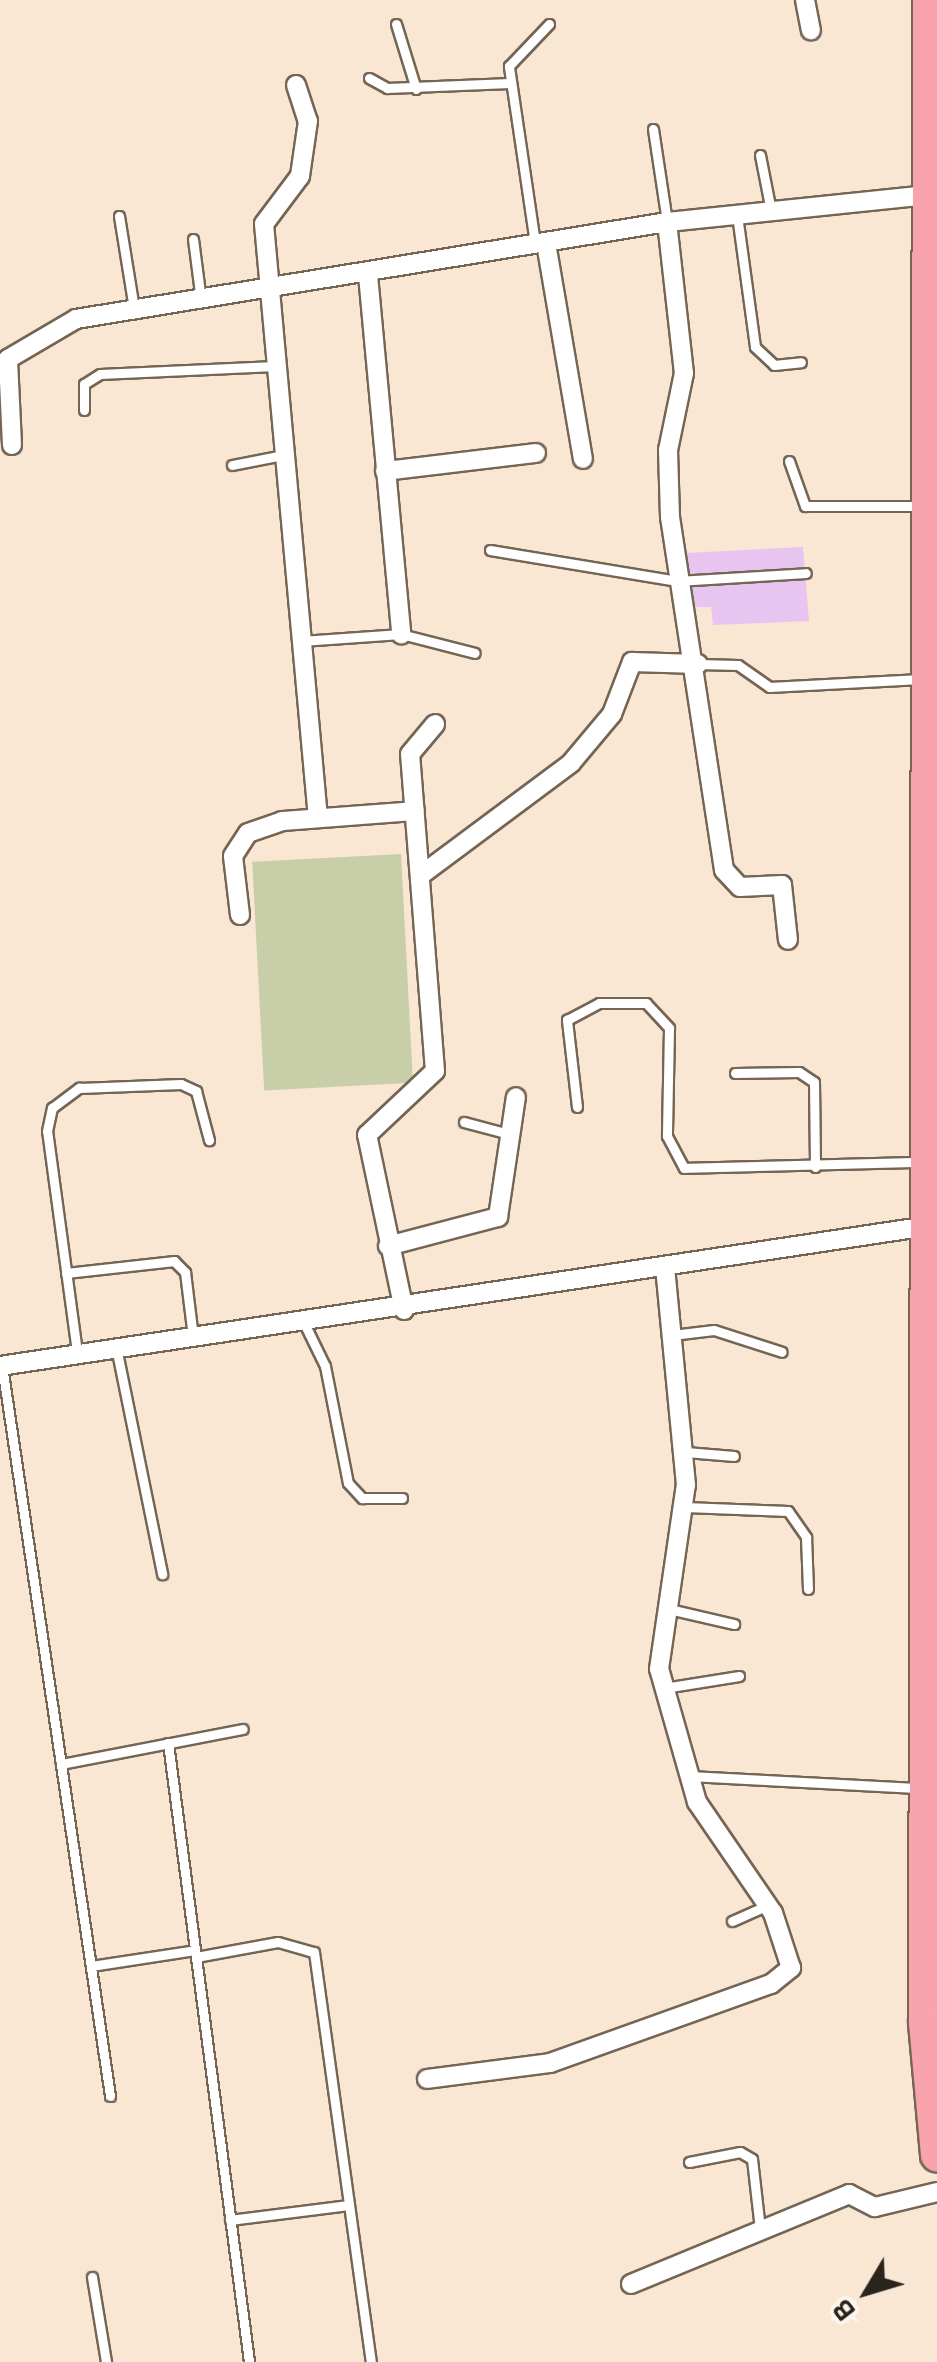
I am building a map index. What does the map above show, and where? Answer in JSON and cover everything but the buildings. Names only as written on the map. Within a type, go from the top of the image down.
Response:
[{"type":"highway","points":[[929,0],[933,156],[927,1162],[932,1226],[932,1406],[924,2023],[936,2138]]},
{"type":"street","points":[[805,0],[811,30]]},
{"type":"street","points":[[296,85],[307,105],[304,160],[264,224],[318,818]]},
{"type":"street","points":[[12,445],[4,359],[61,325],[134,309],[270,293],[667,222],[930,194]]},
{"type":"street","points":[[667,222],[684,373],[668,450],[677,581],[698,664],[724,870],[740,887],[782,884],[788,940]]},
{"type":"street","points":[[541,244],[583,459]]},
{"type":"street","points":[[368,275],[401,634]]},
{"type":"street","points":[[385,472],[536,453]]},
{"type":"street","points":[[421,875],[572,763],[612,714],[627,666],[698,664]]},
{"type":"street","points":[[404,1310],[366,1135],[435,1071],[410,754],[434,724]]},
{"type":"street","points":[[240,915],[233,856],[248,833],[318,818],[415,811]]},
{"type":"street","points":[[388,1246],[498,1217],[516,1097]]},
{"type":"street","points":[[1,1366],[78,1352],[404,1310],[932,1226]]},
{"type":"street","points":[[427,2078],[550,2063],[779,1980],[791,1960],[768,1905],[710,1830],[664,1688],[662,1609],[684,1506],[686,1452],[665,1268]]},
{"type":"street","points":[[631,2284],[849,2194],[875,2207],[937,2192]]},
{"type":"lane","points":[[396,24],[416,89]]},
{"type":"lane","points":[[541,244],[510,83],[517,54],[550,24]]},
{"type":"lane","points":[[368,78],[416,89],[510,83]]},
{"type":"lane","points":[[653,128],[667,222]]},
{"type":"lane","points":[[760,154],[771,211]]},
{"type":"lane","points":[[736,214],[755,347],[774,365],[801,362]]},
{"type":"lane","points":[[119,216],[134,309]]},
{"type":"lane","points":[[193,239],[200,301]]},
{"type":"lane","points":[[84,410],[84,384],[100,374],[275,366]]},
{"type":"lane","points":[[232,465],[283,455]]},
{"type":"lane","points":[[789,461],[805,506],[929,506]]},
{"type":"lane","points":[[490,550],[677,581],[806,573]]},
{"type":"lane","points":[[301,642],[401,634],[475,652]]},
{"type":"lane","points":[[698,664],[738,665],[770,687],[928,679]]},
{"type":"lane","points":[[577,1107],[567,1020],[599,1003],[646,1002],[668,1028],[667,1136],[684,1168],[927,1162]]},
{"type":"lane","points":[[735,1072],[799,1072],[814,1082],[815,1167]]},
{"type":"lane","points":[[78,1352],[47,1131],[61,1097],[181,1084],[196,1091],[209,1140]]},
{"type":"lane","points":[[464,1122],[512,1135]]},
{"type":"lane","points":[[66,1273],[174,1261],[185,1272],[194,1337]]},
{"type":"lane","points":[[304,1323],[324,1366],[348,1482],[362,1498],[402,1498]]},
{"type":"lane","points":[[672,1335],[714,1330],[782,1352]]},
{"type":"lane","points":[[116,1347],[162,1574]]},
{"type":"lane","points":[[1,1366],[110,2096]]},
{"type":"lane","points":[[686,1452],[734,1456]]},
{"type":"lane","points":[[684,1506],[788,1510],[806,1537],[808,1589]]},
{"type":"lane","points":[[662,1609],[734,1624]]},
{"type":"lane","points":[[664,1688],[739,1676]]},
{"type":"lane","points":[[61,1764],[243,1729]]},
{"type":"lane","points":[[168,1743],[248,2362]]},
{"type":"lane","points":[[690,1776],[925,1788]]},
{"type":"lane","points":[[732,1921],[768,1905]]},
{"type":"lane","points":[[91,1966],[278,1942],[314,1952],[371,2362]]},
{"type":"lane","points":[[689,2162],[740,2152],[752,2159],[760,2229]]},
{"type":"lane","points":[[230,2220],[348,2205]]},
{"type":"lane","points":[[92,2277],[106,2362]]},
{"type":"green space","points":[[401,854],[413,1083],[264,1090],[252,862]]}]
